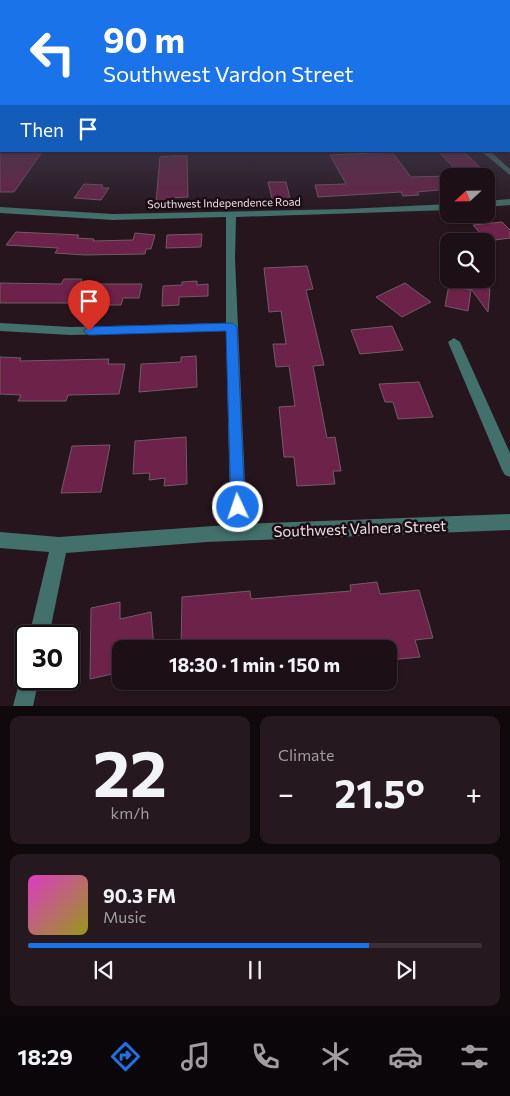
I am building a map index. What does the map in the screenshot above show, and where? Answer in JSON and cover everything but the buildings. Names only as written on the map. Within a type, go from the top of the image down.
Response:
[{"type":"street","points":[[486,152],[510,172]]},
{"type":"street","points":[[495,203],[510,202]]},
{"type":"street","name":"Southwest Independence Road","points":[[0,210],[113,217],[440,207]]},
{"type":"street","points":[[231,215],[230,259],[238,507],[234,534]]},
{"type":"street","points":[[0,327],[71,331],[232,327]]},
{"type":"street","points":[[454,342],[510,470]]},
{"type":"street","name":"Southwest Valnera Street","points":[[0,540],[59,545],[234,534],[510,522]]},
{"type":"street","points":[[41,625],[59,545]]},
{"type":"street","points":[[23,706],[27,690]]},
{"type":"route","points":[[89,331],[232,327],[238,507]]}]
